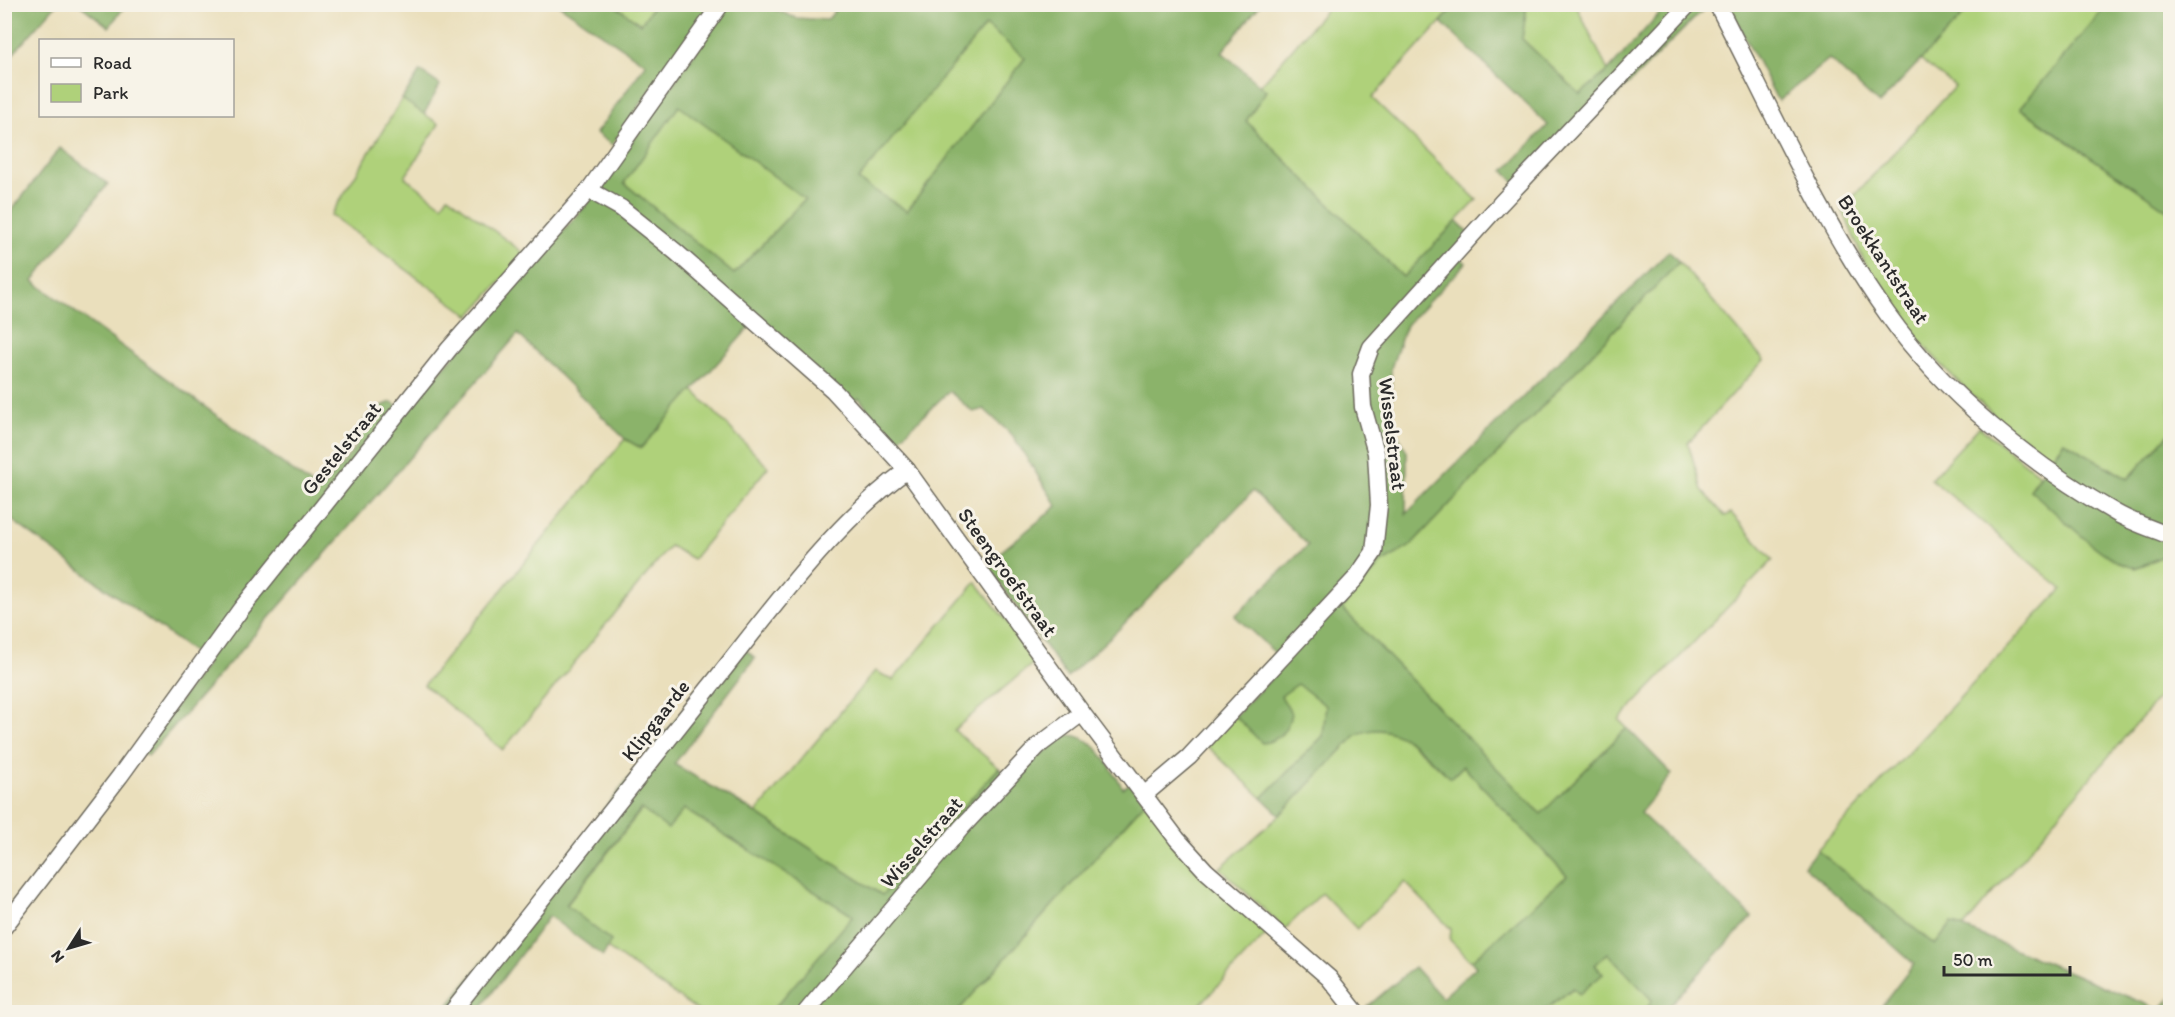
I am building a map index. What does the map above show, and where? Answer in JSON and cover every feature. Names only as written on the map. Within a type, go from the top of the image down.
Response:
[{"type":"street","name":"Gestelstraat","points":[[4,927],[120,776],[241,609],[449,348],[589,190],[721,4]]},
{"type":"street","name":"Wisselstraat","points":[[1144,795],[1189,757],[1356,578],[1374,552],[1379,505],[1376,453],[1363,406],[1361,374],[1371,347],[1501,203],[1689,4]]},
{"type":"street","name":"Broekkantstraat","points":[[1717,4],[1824,210],[1888,315],[1902,332],[1939,374],[1993,427],[2050,470],[2118,514],[2170,536]]},
{"type":"street","name":"Steengroefstraat","points":[[589,190],[621,208],[833,390],[907,470],[1082,713],[1178,839],[1206,871],[1329,978],[1356,1012]]},
{"type":"street","name":"Klipgaarde","points":[[452,1012],[747,640],[829,542],[880,489],[907,470]]},
{"type":"street","name":"Wisselstraat","points":[[806,1012],[963,826],[1038,746],[1082,713]]},
{"type":"green space","points":[[839,4],[1260,5],[1222,52],[1266,91],[1246,121],[1403,277],[1457,221],[1474,238],[1457,255],[1466,263],[1406,325],[1391,368],[1392,423],[1407,452],[1406,514],[1669,251],[1679,262],[1409,547],[1381,563],[1342,608],[1541,814],[1627,728],[1672,774],[1640,813],[1752,917],[1665,1010],[1667,1012],[1645,1012],[1652,1000],[1608,953],[1595,965],[1603,974],[1579,994],[1573,988],[1542,1012],[1370,1012],[1367,1007],[1414,967],[1442,998],[1476,967],[1471,961],[1567,876],[1463,766],[1451,778],[1408,740],[1383,730],[1370,730],[1356,735],[1280,815],[1262,798],[1323,736],[1326,706],[1298,684],[1281,696],[1291,713],[1288,725],[1278,737],[1262,743],[1235,716],[1286,663],[1235,616],[1308,545],[1253,491],[1119,629],[1067,677],[986,564],[1057,506],[1013,436],[984,409],[973,412],[949,391],[894,444],[859,398],[851,404],[756,320],[641,448],[625,439],[518,334],[148,756],[142,751],[208,663],[5,515],[5,219],[60,148],[108,184],[33,281],[320,491],[357,446],[359,430],[366,418],[377,408],[392,402],[405,412],[588,203],[729,5],[764,5],[796,18],[828,20]],"holes":[[[986,25],[1025,58],[907,211],[858,180]],[[679,106],[805,199],[734,274],[624,183]]]},
{"type":"green space","points":[[2108,4],[2170,5],[2170,212],[2020,108]]},
{"type":"green space","points":[[4,5],[56,5],[5,63]]},
{"type":"green space","points":[[80,5],[126,5],[109,27]]},
{"type":"green space","points":[[559,5],[618,5],[617,7],[641,24],[654,5],[710,5],[612,145],[596,133],[646,64]]},
{"type":"green space","points":[[618,5],[654,5],[641,24],[617,7]]},
{"type":"green space","points":[[1330,5],[1456,5],[1372,98],[1477,200],[1403,277],[1246,121],[1266,91],[1260,86]]},
{"type":"green space","points":[[1456,5],[1527,5],[1522,39],[1580,94],[1608,71],[1667,5],[1708,5],[1522,190],[1504,171],[1548,125],[1441,22]]},
{"type":"green space","points":[[1527,5],[1576,5],[1608,71],[1580,94],[1522,39]]},
{"type":"green space","points":[[1728,5],[1973,5],[1879,104],[1829,59],[1778,101]]},
{"type":"green space","points":[[1973,5],[2016,5],[2025,11],[2031,5],[2108,5],[2020,108],[2170,212],[2170,433],[2128,479],[2064,441],[2049,460],[1975,398],[1930,353],[1890,303],[1872,276],[1842,209],[1955,86],[1920,60]]},
{"type":"green space","points":[[986,25],[1025,58],[907,212],[857,180]]},
{"type":"green space","points":[[420,71],[440,85],[424,114],[402,99]]},
{"type":"green space","points":[[402,99],[439,124],[405,177],[442,205],[448,196],[525,254],[470,316],[331,215]]},
{"type":"green space","points":[[679,105],[805,199],[734,274],[624,183]]},
{"type":"green space","points":[[1679,262],[1764,360],[1688,443],[1702,490],[1725,516],[1731,513],[1773,560],[1619,720],[1627,728],[1541,815],[1342,608],[1381,563],[1409,547]]},
{"type":"green space","points":[[692,389],[768,467],[693,559],[670,546],[503,750],[424,685],[625,439],[641,448]]},
{"type":"green space","points":[[1979,427],[2039,474],[2030,490],[2135,568],[2160,555],[2170,555],[2170,684],[1963,928],[1952,923],[1935,945],[1817,850],[2062,589],[1931,479]]},
{"type":"green space","points":[[2170,433],[2170,555],[2137,567],[2121,564],[2094,546],[2030,490],[2064,441],[2128,479]]},
{"type":"green space","points":[[976,582],[1037,660],[954,730],[999,768],[882,896],[756,813],[875,671],[893,680]]},
{"type":"green space","points":[[737,642],[755,658],[674,764],[756,813],[882,895],[999,768],[1010,781],[1065,735],[1085,739],[1093,745],[1123,788],[1131,783],[1146,801],[957,1012],[771,1012],[853,916],[684,809],[668,829],[641,809],[566,905],[611,941],[603,956],[549,916],[478,1012],[443,1012]]},
{"type":"green space","points":[[1298,683],[1326,706],[1323,736],[1262,798],[1206,745],[1235,716],[1280,696]]},
{"type":"green space","points":[[1368,729],[1398,732],[1451,778],[1463,766],[1567,876],[1471,961],[1450,940],[1451,929],[1405,882],[1357,929],[1322,893],[1285,929],[1220,868],[1280,815],[1356,735]]},
{"type":"green space","points":[[1146,801],[1270,930],[1193,1012],[957,1012]]},
{"type":"green space","points":[[642,809],[684,809],[854,916],[771,1012],[700,1012],[607,948],[611,941],[566,906]]},
{"type":"green space","points":[[1817,850],[1935,945],[1952,923],[2160,1010],[2170,999],[2170,1012],[1877,1012],[1914,964],[1804,866]]},
{"type":"green space","points":[[1608,953],[1652,1000],[1645,1012],[1542,1012],[1574,988],[1579,994],[1603,974],[1595,965]]}]
